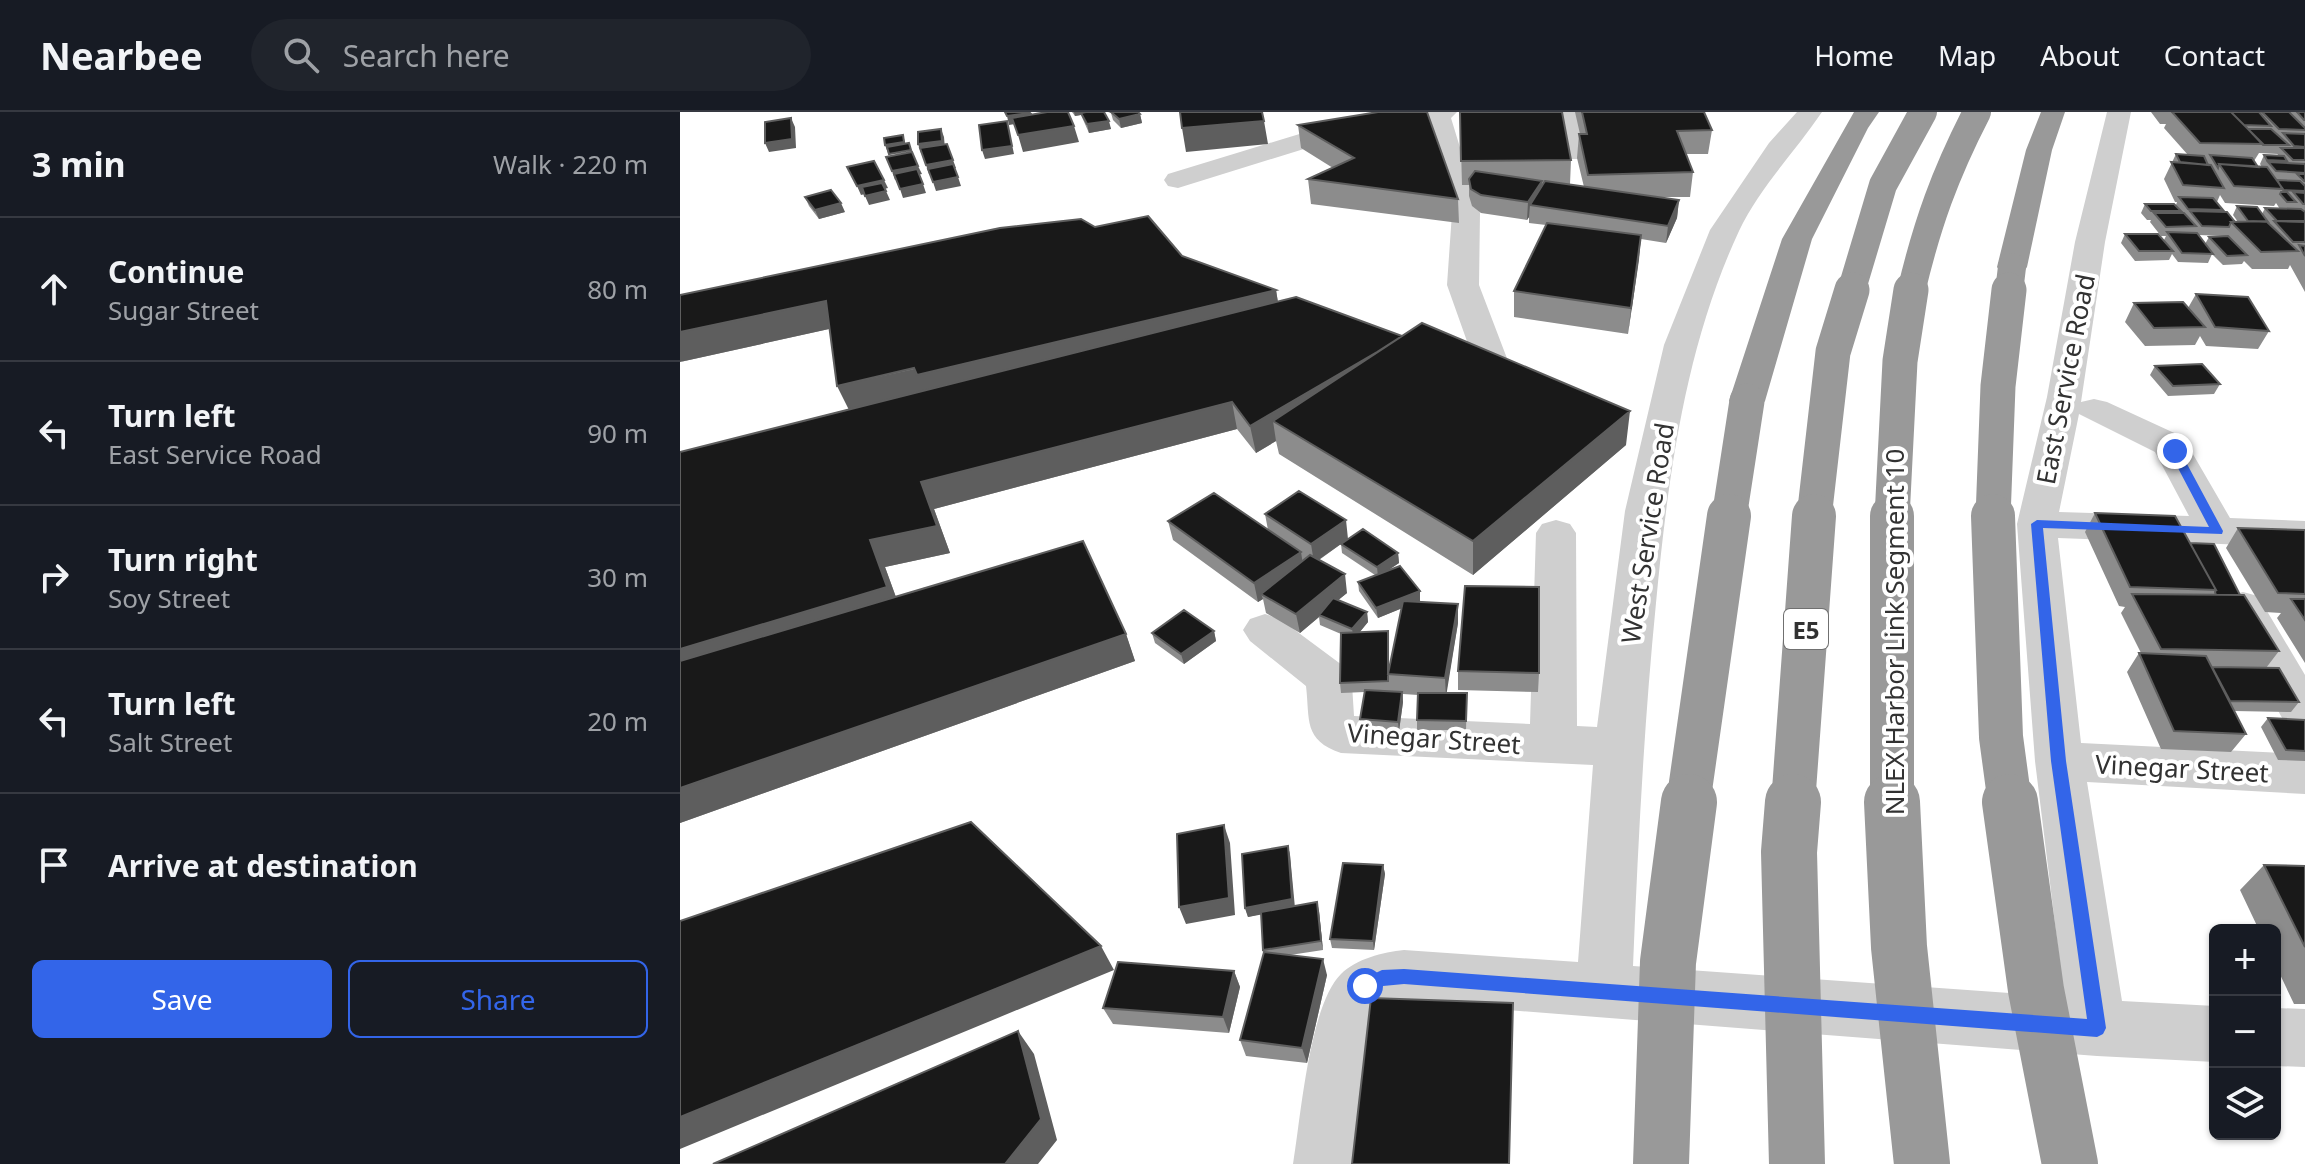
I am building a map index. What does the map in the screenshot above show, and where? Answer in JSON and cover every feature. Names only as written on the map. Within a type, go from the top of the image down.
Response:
[{"type":"highway","points":[[1661,1164],[1668,962],[1705,675],[1747,401],[1797,239],[1856,126],[1867,112]]},
{"type":"highway","name":"E5","points":[[1797,1164],[1789,852],[1817,479],[1833,352],[1883,185],[1923,112]]},
{"type":"highway","name":"NLEX Harbor Link Segment 10","points":[[1922,1164],[1894,873],[1892,495],[1897,380],[1916,276],[1935,198],[1963,135],[1977,112]]},
{"type":"highway","points":[[2053,112],[2039,150],[2012,267],[1998,386],[1993,509],[2001,737],[2036,990],[2070,1164]]},
{"type":"street","points":[[1566,112],[1576,153]]},
{"type":"street","name":"West Service Road","points":[[1604,990],[1618,747],[1645,511],[1681,345],[1725,230],[1778,149],[1810,112]]},
{"type":"street","name":"East Service Road","points":[[2097,1028],[2059,761],[2037,524],[2065,397],[2090,242],[2119,112]]},
{"type":"street","points":[[1178,180],[1315,137],[1442,114],[1466,213],[1463,285],[1491,361]]},
{"type":"street","points":[[2094,410],[2170,445],[2208,531],[2305,716]]},
{"type":"street","points":[[2037,524],[2305,534]]},
{"type":"street","points":[[1553,746],[1556,533]]},
{"type":"street","name":"Vinegar Street","points":[[1265,630],[1326,677],[1331,685],[1330,720],[1335,731],[1341,734],[1618,747]]},
{"type":"street","name":"Vinegar Street","points":[[2059,761],[2305,774]]},
{"type":"street","points":[[1325,1164],[1347,1017],[1354,1000],[1365,986],[1382,978],[1404,976],[2209,1034]]},
{"type":"street","points":[[2281,1037],[2305,1038]]},
{"type":"building","points":[[1005,112],[1029,112],[1030,113],[1007,116]]},
{"type":"building","points":[[1068,112],[1074,126],[1018,135],[1012,118]]},
{"type":"building","points":[[1104,112],[1109,121],[1087,124],[1081,113]]},
{"type":"building","points":[[1111,112],[1138,112],[1140,114],[1119,119]]},
{"type":"building","points":[[1180,112],[1262,112],[1264,121],[1182,128]]},
{"type":"building","points":[[1378,112],[1427,112],[1458,199],[1308,179],[1354,158],[1298,125]]},
{"type":"building","points":[[1460,112],[1562,112],[1571,160],[1461,161]]},
{"type":"building","points":[[1582,112],[1704,112],[1712,130],[1677,131],[1693,172],[1588,175],[1579,134],[1587,134]]},
{"type":"building","points":[[2172,112],[2231,112],[2263,144],[2200,143]]},
{"type":"building","points":[[2231,112],[2259,112],[2271,126],[2244,125]]},
{"type":"building","points":[[2262,112],[2289,112],[2305,130],[2279,129]]},
{"type":"building","points":[[791,118],[792,139],[765,143],[765,122]]},
{"type":"building","points":[[1007,121],[1012,146],[982,150],[979,125]]},
{"type":"building","points":[[941,129],[942,141],[918,144],[918,132]]},
{"type":"building","points":[[2248,129],[2271,129],[2289,145],[2263,145]]},
{"type":"building","points":[[2283,133],[2305,134],[2305,147],[2294,146]]},
{"type":"building","points":[[903,135],[904,142],[885,145],[884,138]]},
{"type":"building","points":[[909,143],[911,150],[889,154],[887,147]]},
{"type":"building","points":[[947,144],[953,160],[926,165],[920,148]]},
{"type":"building","points":[[2281,148],[2305,148],[2305,160],[2293,160]]},
{"type":"building","points":[[912,152],[918,166],[892,171],[886,157]]},
{"type":"building","points":[[2176,154],[2204,156],[2208,165],[2180,162]]},
{"type":"building","points":[[2210,155],[2252,158],[2258,167],[2219,164],[2218,168]]},
{"type":"building","points":[[2264,155],[2284,156],[2287,161],[2267,160]]},
{"type":"building","points":[[874,161],[884,180],[857,186],[847,167]]},
{"type":"building","points":[[2171,162],[2211,165],[2224,188],[2183,185]]},
{"type":"building","points":[[2268,162],[2305,164],[2305,173],[2276,171]]},
{"type":"building","points":[[953,164],[958,177],[933,182],[928,169]]},
{"type":"building","points":[[2219,164],[2267,167],[2283,189],[2234,186]]},
{"type":"building","points":[[917,169],[923,184],[900,189],[894,174]]},
{"type":"building","points":[[1475,171],[1542,181],[1528,202],[1481,195],[1471,189],[1469,179]]},
{"type":"building","points":[[2277,180],[2300,181],[2305,191],[2283,190]]},
{"type":"building","points":[[1545,181],[1679,200],[1668,226],[1530,205]]},
{"type":"building","points":[[882,183],[886,191],[865,196],[862,187]]},
{"type":"building","points":[[831,190],[841,203],[815,210],[805,197]]},
{"type":"building","points":[[2281,192],[2287,192],[2296,202],[2287,202]]},
{"type":"building","points":[[2293,192],[2305,193],[2305,204],[2303,204]]},
{"type":"building","points":[[2179,197],[2213,198],[2223,210],[2188,209]]},
{"type":"building","points":[[2145,204],[2174,204],[2181,211],[2151,211]]},
{"type":"building","points":[[2237,206],[2257,207],[2268,222],[2248,221]]},
{"type":"building","points":[[2265,208],[2301,209],[2305,212],[2305,221],[2277,221]]},
{"type":"building","points":[[2190,211],[2227,212],[2235,222],[2231,222],[2229,227],[2202,226]]},
{"type":"building","points":[[2154,213],[2184,213],[2196,226],[2166,227]]},
{"type":"building","points":[[1148,216],[1182,256],[1276,290],[917,375],[914,368],[837,386],[826,301],[680,332],[680,295],[1000,228],[1081,219],[1095,227]]},
{"type":"building","points":[[2266,221],[2298,251],[2261,252],[2231,222]]},
{"type":"building","points":[[2274,221],[2305,222],[2305,242],[2293,242]]},
{"type":"building","points":[[1547,223],[1641,235],[1631,308],[1514,291]]},
{"type":"building","points":[[2167,232],[2197,233],[2213,254],[2182,253]]},
{"type":"building","points":[[2125,234],[2158,234],[2173,251],[2139,251]]},
{"type":"building","points":[[2228,236],[2247,255],[2227,256],[2209,237]]},
{"type":"building","points":[[2196,294],[2248,297],[2269,331],[2215,327]]},
{"type":"building","points":[[1296,297],[1402,336],[1250,426],[1232,402],[921,482],[937,526],[870,540],[887,587],[680,649],[680,452]]},
{"type":"building","points":[[2183,302],[2205,327],[2154,328],[2134,303]]},
{"type":"building","points":[[1422,323],[1630,411],[1473,541],[1273,421]]},
{"type":"building","points":[[2202,364],[2220,384],[2173,386],[2155,366]]},
{"type":"building","points":[[1299,491],[1346,520],[1311,544],[1265,514]]},
{"type":"building","points":[[1214,493],[1301,552],[1254,583],[1168,521]]},
{"type":"building","points":[[2095,513],[2175,516],[2216,590],[2130,587]]},
{"type":"building","points":[[2238,528],[2305,530],[2305,594],[2278,593]]},
{"type":"building","points":[[1363,529],[1398,553],[1377,567],[1341,544]]},
{"type":"building","points":[[1083,541],[1126,634],[680,788],[680,661]]},
{"type":"building","points":[[2190,543],[2214,544],[2240,595],[2216,595]]},
{"type":"building","points":[[1310,555],[1345,574],[1296,614],[1261,594]]},
{"type":"building","points":[[1400,566],[1420,591],[1376,608],[1358,582]]},
{"type":"building","points":[[1465,586],[1539,587],[1539,673],[1458,671]]},
{"type":"building","points":[[2132,594],[2244,595],[2279,651],[2161,649]]},
{"type":"building","points":[[1333,598],[1367,612],[1352,629],[1319,615]]},
{"type":"building","points":[[2291,599],[2305,599],[2305,620]]},
{"type":"building","points":[[1403,601],[1458,604],[1445,678],[1388,674]]},
{"type":"building","points":[[1184,610],[1214,631],[1181,654],[1152,633]]},
{"type":"building","points":[[1388,631],[1388,681],[1340,683],[1341,633]]},
{"type":"building","points":[[2139,653],[2206,656],[2246,734],[2174,731]]},
{"type":"building","points":[[2212,667],[2279,668],[2299,702],[2230,701]]},
{"type":"building","points":[[1365,690],[1402,692],[1398,722],[1360,719]]},
{"type":"building","points":[[1418,693],[1467,693],[1466,721],[1417,720]]},
{"type":"building","points":[[2268,718],[2305,720],[2305,751],[2286,750]]},
{"type":"building","points":[[971,822],[1101,946],[680,1117],[680,921]]},
{"type":"building","points":[[1224,825],[1229,898],[1179,907],[1177,834]]},
{"type":"building","points":[[1288,846],[1292,899],[1245,908],[1242,854]]},
{"type":"building","points":[[1343,863],[1383,865],[1373,941],[1330,939]]},
{"type":"building","points":[[2264,865],[2305,866],[2305,947]]},
{"type":"building","points":[[1317,902],[1321,941],[1263,950],[1261,912]]},
{"type":"building","points":[[1264,952],[1323,959],[1302,1048],[1240,1040]]},
{"type":"building","points":[[1118,962],[1234,971],[1223,1017],[1103,1008]]},
{"type":"building","points":[[1371,998],[1513,1003],[1509,1164],[1352,1164]]},
{"type":"building","points":[[1018,1031],[1041,1119],[1005,1164],[713,1164]]},
{"type":"route","points":[[1365,986],[1382,978],[1404,976],[2097,1028],[2059,761],[2037,524],[2217,531],[2175,451]]}]
